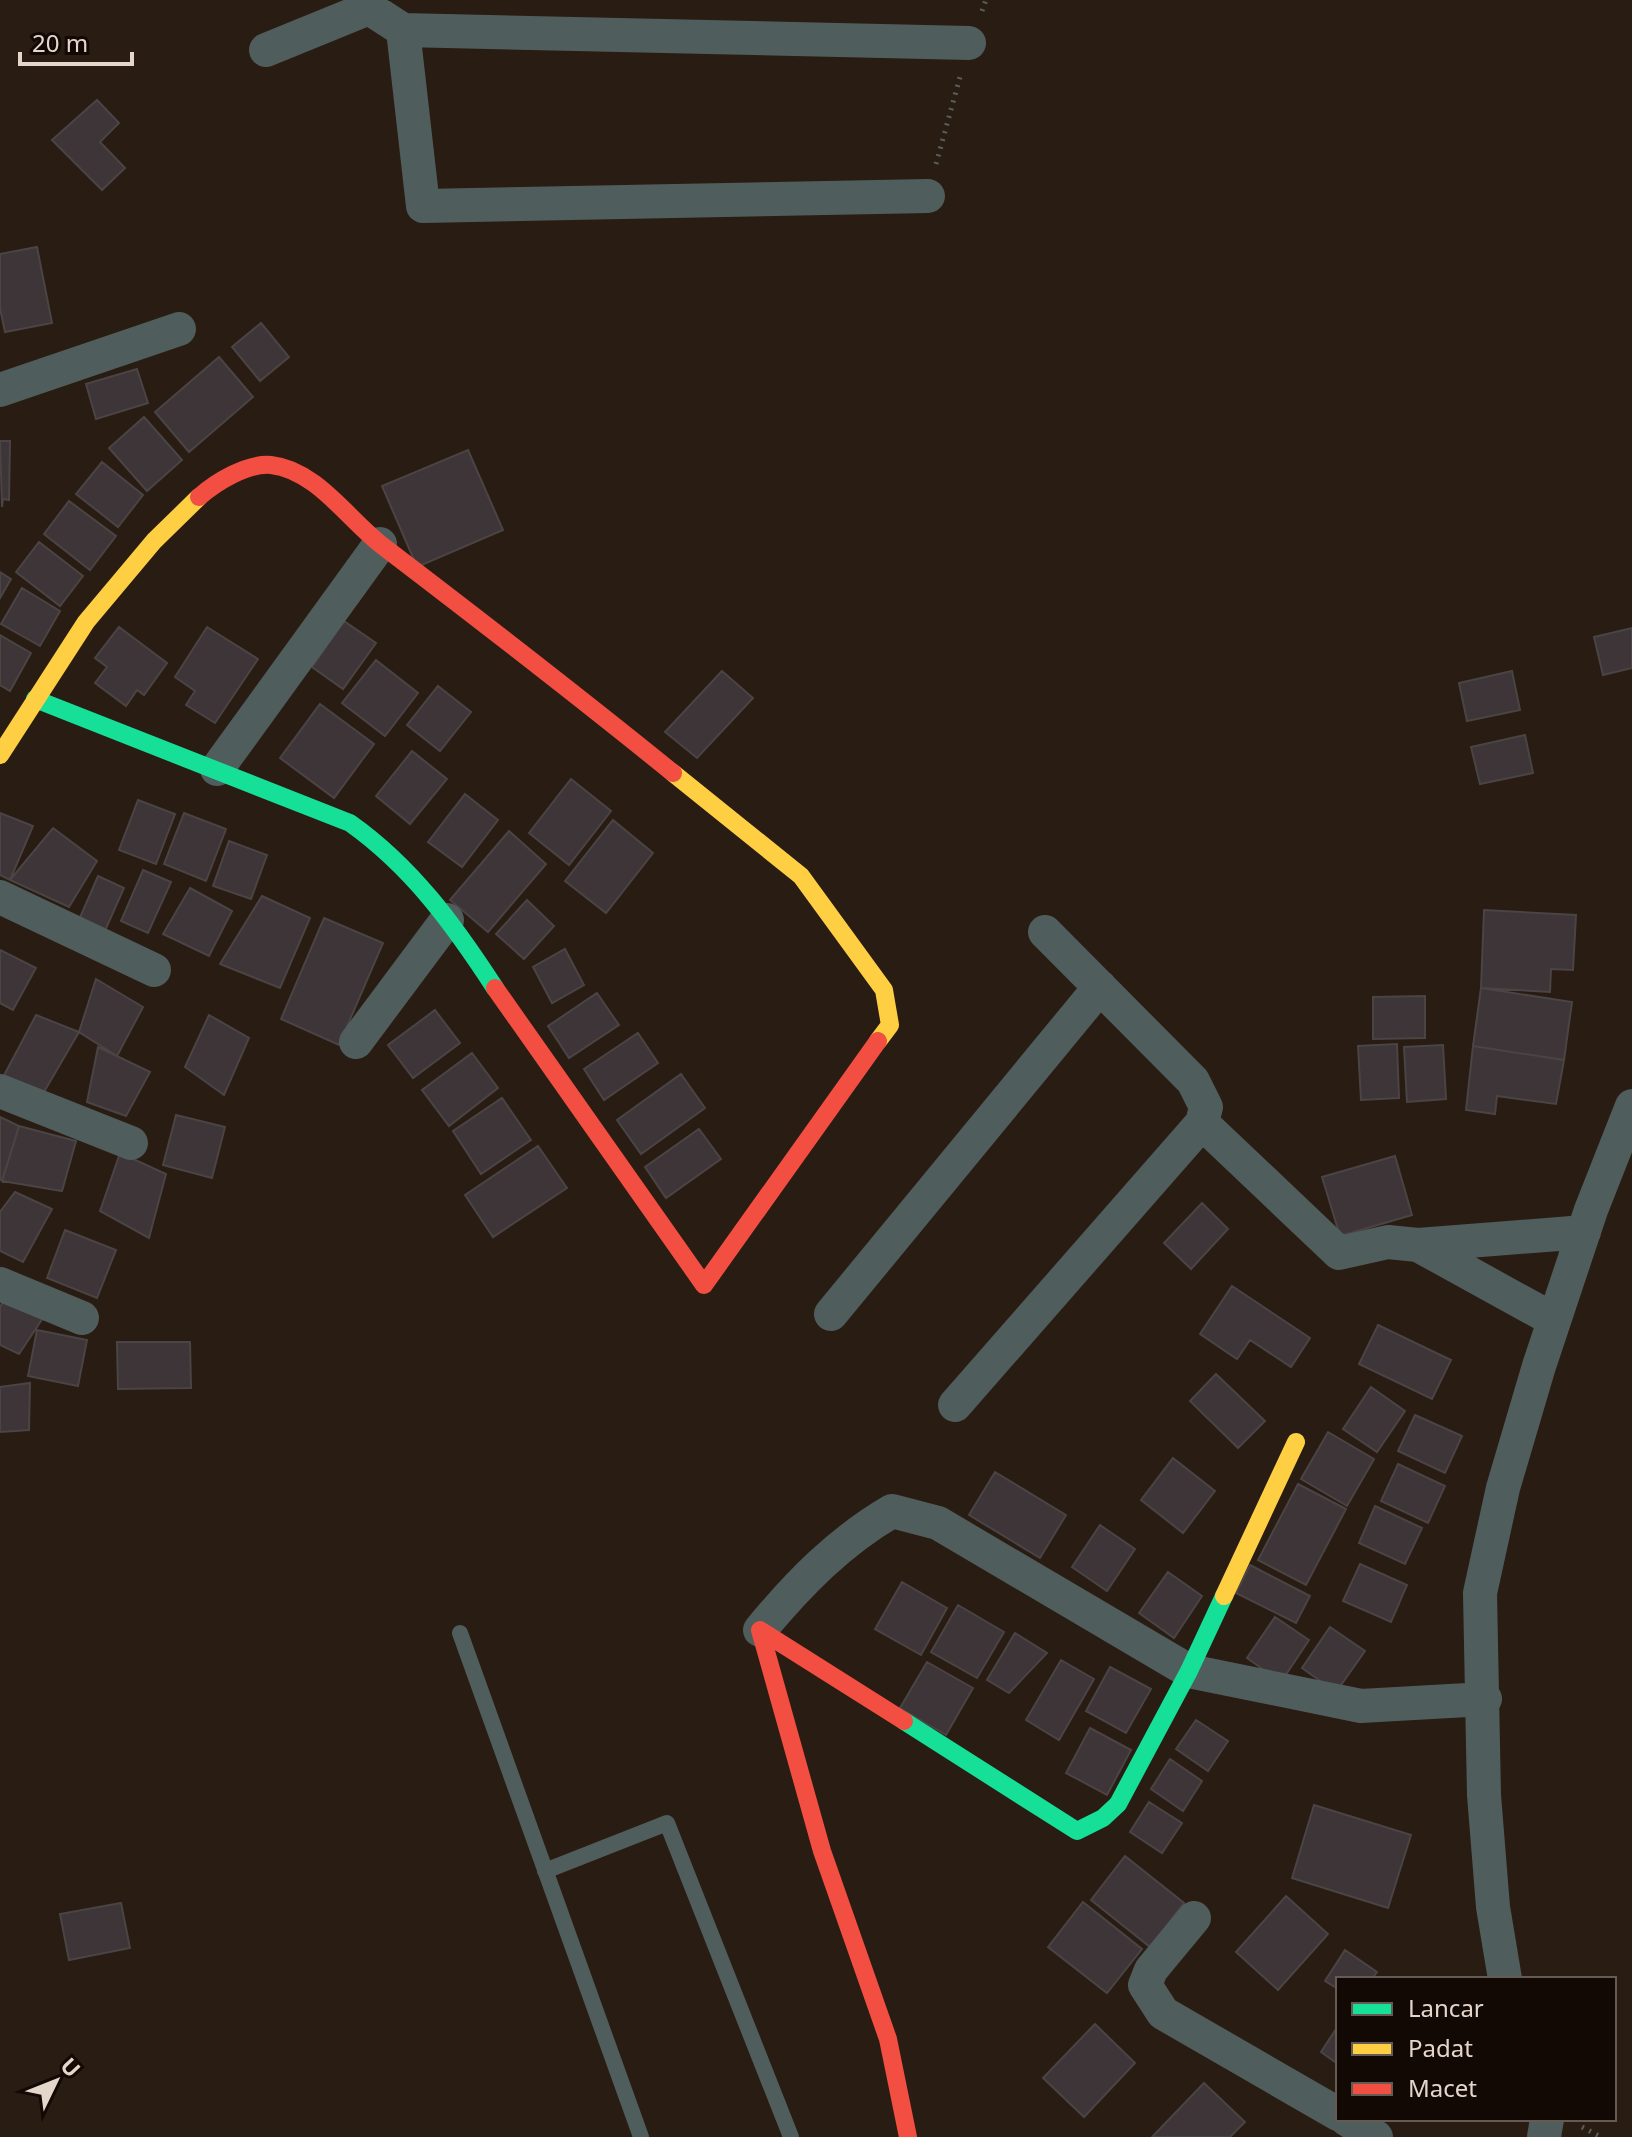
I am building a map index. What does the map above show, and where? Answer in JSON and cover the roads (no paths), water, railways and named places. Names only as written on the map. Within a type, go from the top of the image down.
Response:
[{"type":"street","points":[[266,50],[370,4],[403,30],[969,43]]},
{"type":"street","points":[[403,30],[423,206],[928,196]]},
{"type":"street","points":[[0,390],[179,329]]},
{"type":"street","points":[[0,755],[35,699],[86,622],[154,541],[202,494],[231,475],[270,465],[306,479],[380,544],[485,621],[801,876],[884,990],[890,1025],[704,1285],[627,1182],[447,920],[408,869],[380,842],[350,823],[35,699]]},
{"type":"street","points":[[217,769],[380,544]]},
{"type":"street","points":[[0,897],[154,970]]},
{"type":"street","points":[[356,1042],[447,920]]},
{"type":"street","points":[[955,1405],[1202,1123],[1206,1107],[1193,1081],[1045,932]]},
{"type":"street","points":[[831,1314],[1100,987]]},
{"type":"street","points":[[0,1091],[131,1143]]},
{"type":"street","points":[[1505,1977],[1493,1907],[1484,1795],[1485,1699],[1480,1593],[1503,1488],[1554,1320],[1632,1106]]},
{"type":"street","points":[[1202,1123],[1339,1253],[1388,1242],[1418,1245],[1584,1232]]},
{"type":"street","points":[[1418,1245],[1554,1320]]},
{"type":"street","points":[[0,1284],[82,1318]]},
{"type":"street","points":[[760,1630],[1077,1831],[1103,1818],[1118,1804],[1189,1671],[1296,1442]]},
{"type":"street","points":[[760,1630],[803,1578],[861,1529],[892,1511],[938,1523],[1189,1671],[1361,1706],[1485,1699]]},
{"type":"street","points":[[760,1630],[822,1853],[890,2041],[905,2097],[908,2137]]},
{"type":"street","points":[[1194,1918],[1151,1970],[1145,1985],[1151,1999],[1163,2013],[1336,2113]]},
{"type":"street","points":[[1349,2121],[1376,2137]]},
{"type":"lane","points":[[460,1633],[641,2137]]},
{"type":"lane","points":[[545,1871],[667,1823],[791,2137]]}]
